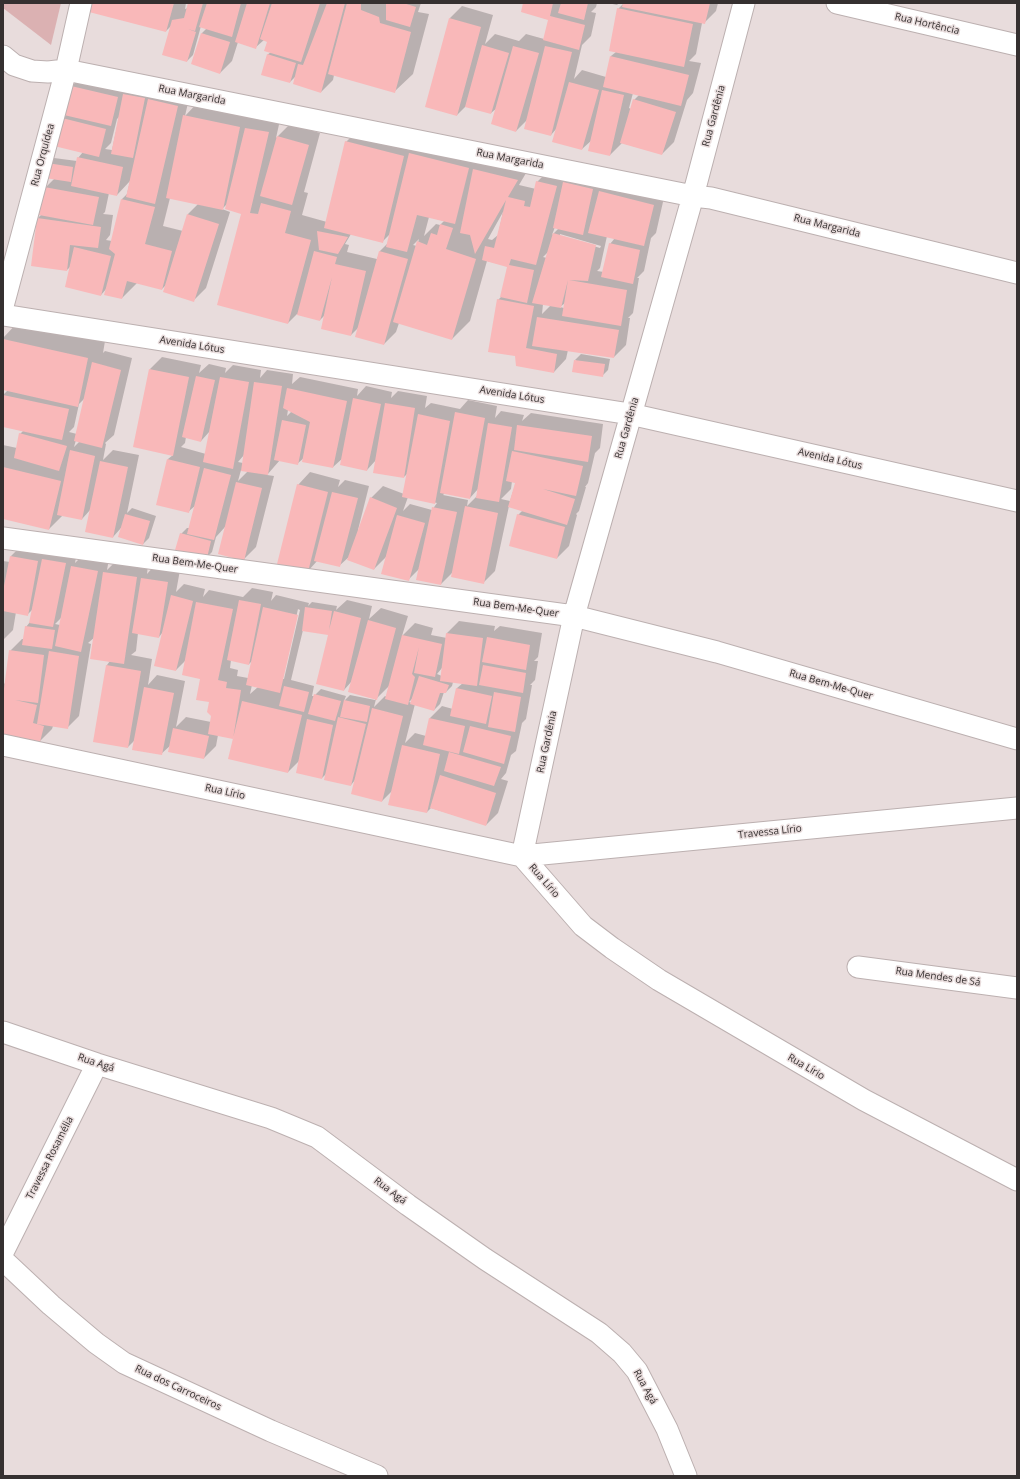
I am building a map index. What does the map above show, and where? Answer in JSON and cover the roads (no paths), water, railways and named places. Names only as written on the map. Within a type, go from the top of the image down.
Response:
[{"type":"street","name":"Rua Orquídea","points":[[3,306],[66,70],[81,3]]},
{"type":"street","name":"Rua Gardênia","points":[[522,856],[574,616],[692,196],[744,3]]},
{"type":"street","name":"Rua Hortência","points":[[838,3],[1017,45]]},
{"type":"street","name":"Rua Margarida","points":[[3,56],[14,65],[32,71],[48,72],[66,70],[692,196],[719,200],[1017,273]]},
{"type":"street","name":"Avenida Lótus","points":[[3,315],[630,414],[1017,501]]},
{"type":"street","name":"Rua Bem-Me-Quer","points":[[3,538],[574,616],[717,652],[1017,739]]},
{"type":"street","name":"Rua Lírio","points":[[3,745],[522,856],[583,926],[658,980],[864,1100],[1017,1180]]},
{"type":"street","name":"Travessa Lírio","points":[[522,856],[1017,808]]},
{"type":"street","name":"Rua Mendes de Sá","points":[[858,967],[1017,988]]},
{"type":"street","name":"Rua Agá","points":[[3,1032],[97,1064],[271,1118],[318,1138],[408,1205],[485,1259],[599,1332],[622,1353],[637,1371],[667,1429],[686,1476]]},
{"type":"street","name":"Travessa Rosamélia","points":[[3,1252],[97,1064]]},
{"type":"street","name":"Rua dos Carroceiros","points":[[3,1260],[51,1305],[96,1343],[124,1363],[271,1431],[377,1476]]}]
